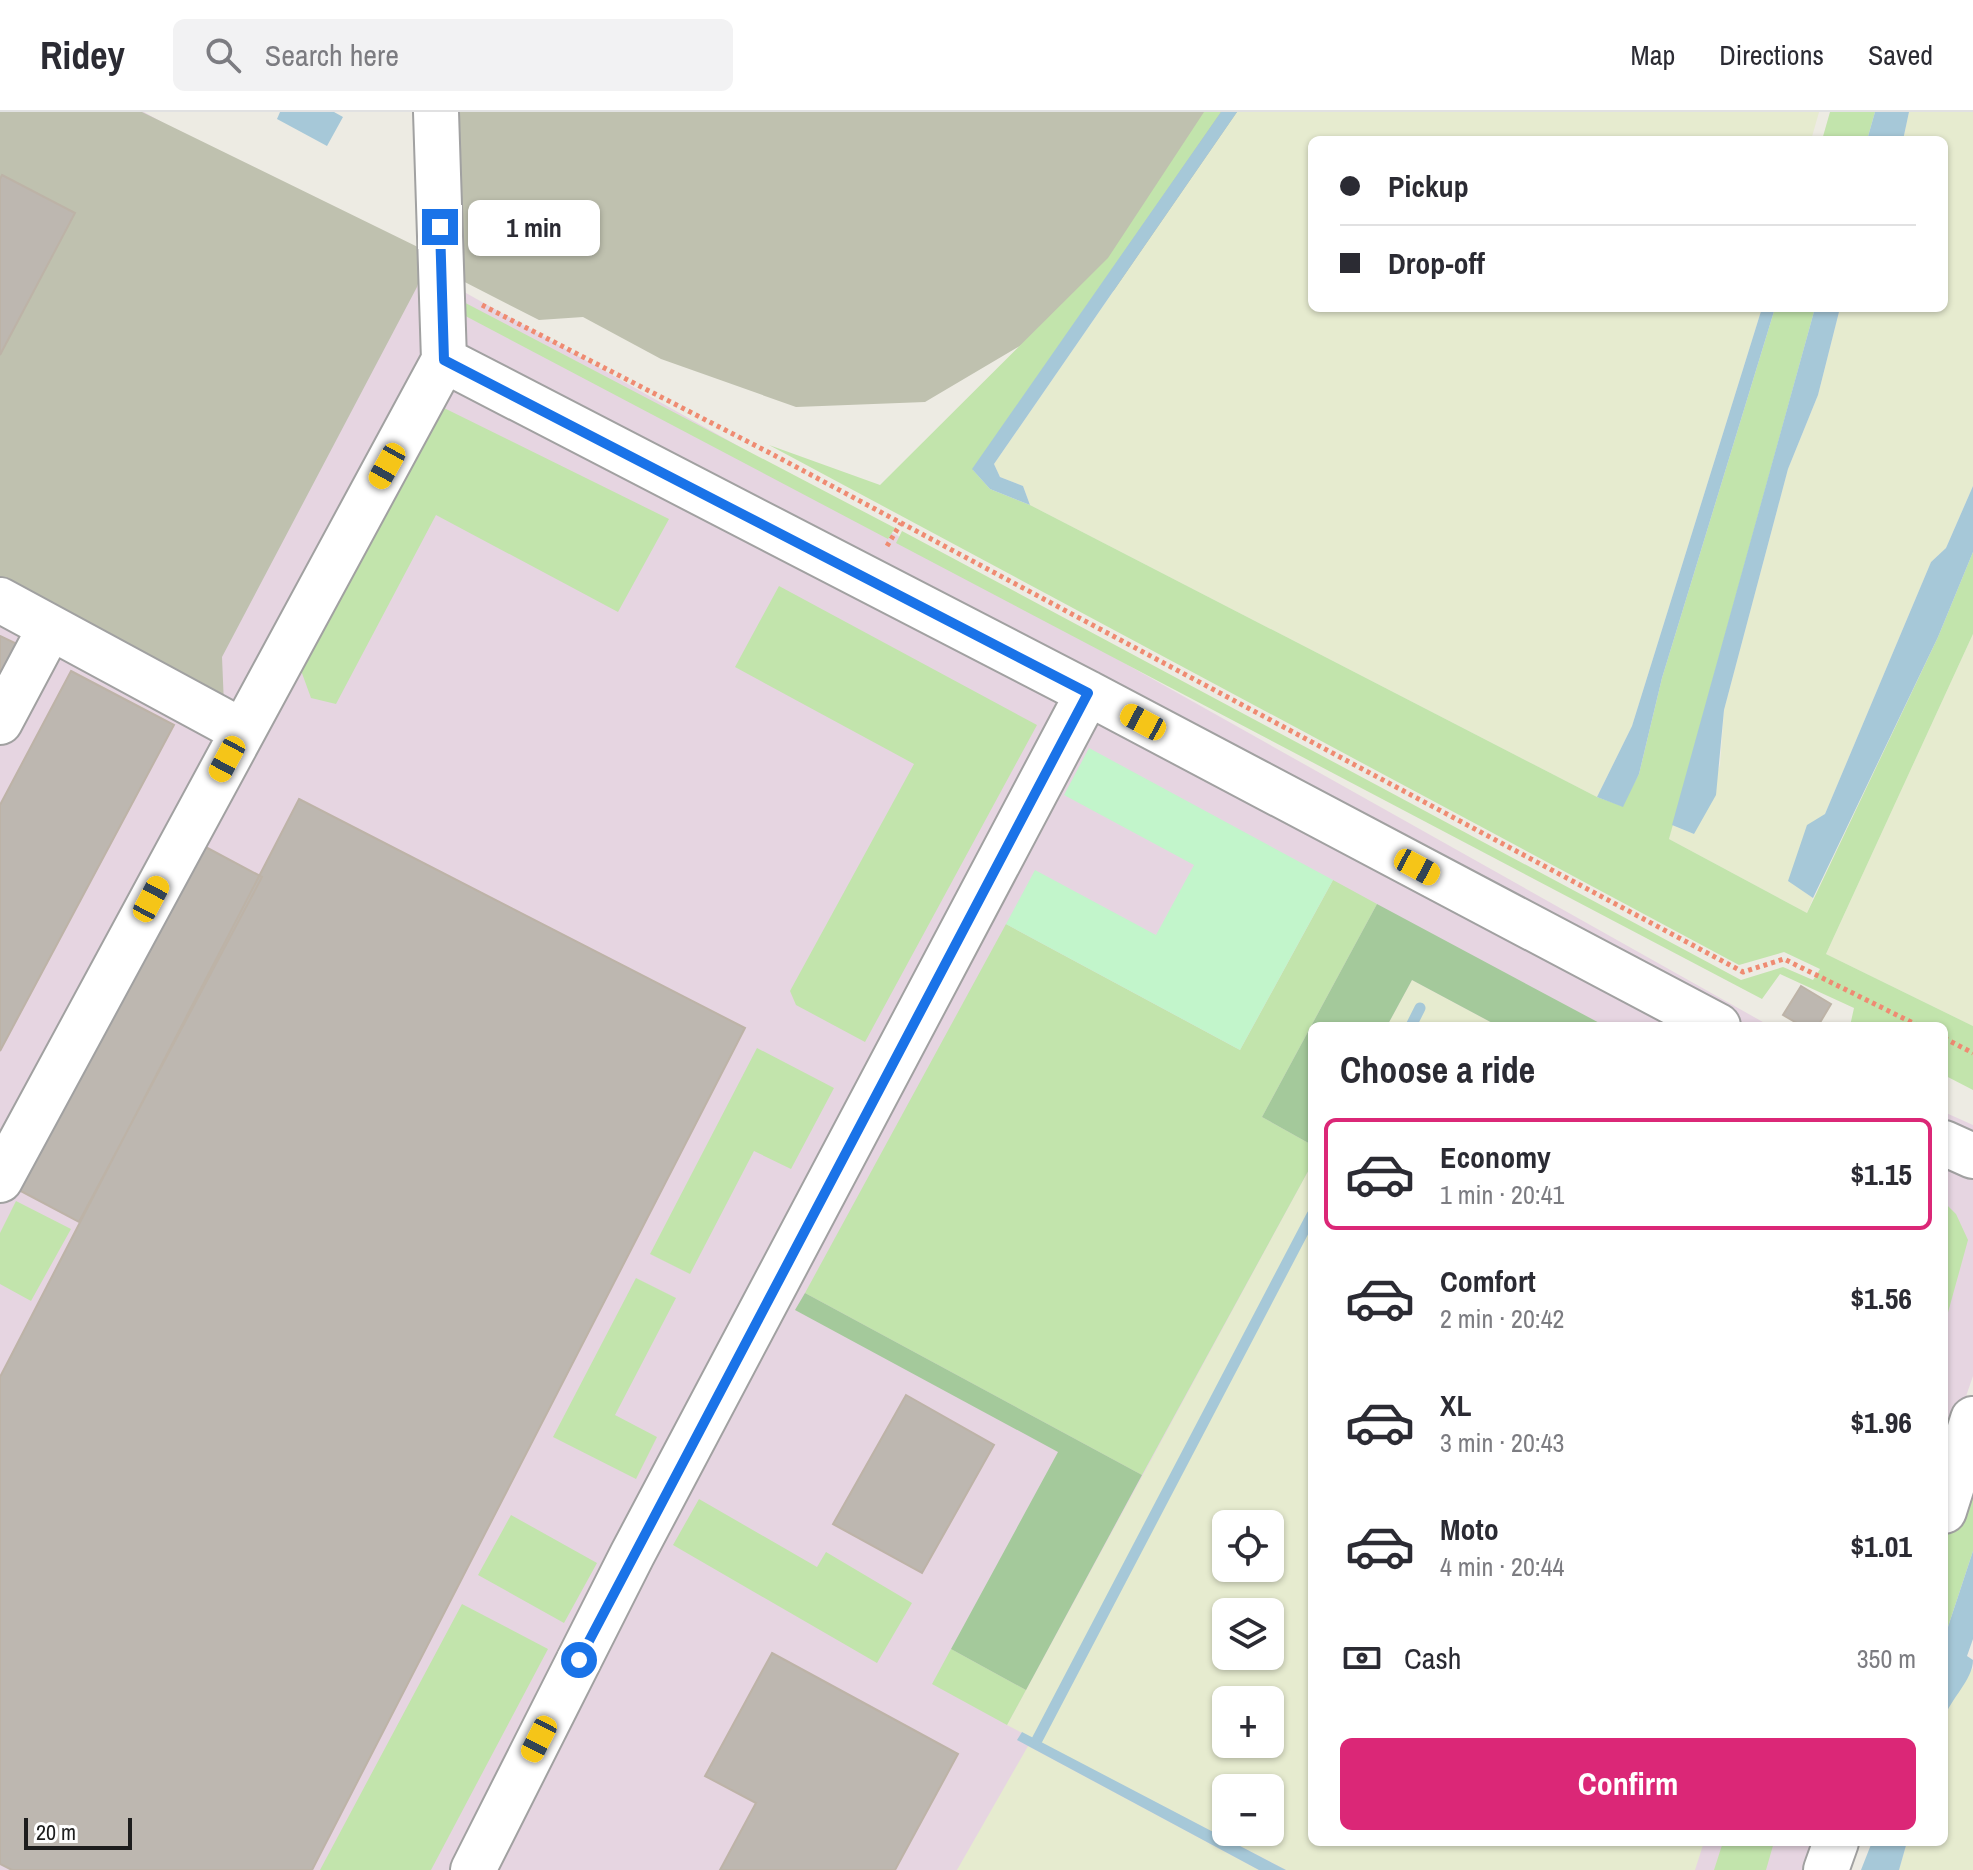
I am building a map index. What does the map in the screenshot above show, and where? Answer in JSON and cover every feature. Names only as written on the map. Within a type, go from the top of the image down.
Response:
[{"type":"street","points":[[0,1180],[444,360],[436,112]]},
{"type":"street","points":[[444,360],[1088,693],[1710,1022]]},
{"type":"street","points":[[0,600],[242,731]]},
{"type":"street","points":[[0,722],[50,628]]},
{"type":"street","points":[[473,1870],[639,1542],[1088,693]]},
{"type":"street","points":[[1948,1145],[1973,1156]]},
{"type":"street","points":[[1948,1498],[1973,1419]]},
{"type":"street","points":[[1826,1870],[1835,1846]]},
{"type":"path","points":[[442,284],[756,446],[1743,972],[1784,959],[1911,1022]]},
{"type":"path","points":[[1948,1040],[1973,1053]]},
{"type":"shaded area","points":[[0,112],[144,112],[1763,1022],[1308,1022],[1308,1846],[1812,1846],[1804,1870],[0,1870]]},
{"type":"shaded area","points":[[0,112],[142,112],[428,252],[417,287],[222,657],[224,705],[0,587]]},
{"type":"shaded area","points":[[449,112],[1326,112],[1240,216],[925,402],[796,407],[661,359],[583,317],[539,320],[453,276]]},
{"type":"shaded area","points":[[1237,112],[1819,112],[1812,136],[1308,136],[1308,312],[1761,312],[1632,726],[1597,797],[1030,505],[1023,486],[1000,477],[994,464]]},
{"type":"shaded area","points":[[1909,112],[1973,112],[1973,486],[1946,548],[1931,562],[1825,814],[1789,881],[1813,898],[1807,913],[1669,839],[1672,825],[1694,834],[1720,765],[1724,710],[1788,469],[1818,395],[1839,312],[1948,312],[1948,136],[1904,136]]},
{"type":"shaded area","points":[[1973,634],[1973,1026],[1826,954]]},
{"type":"shaded area","points":[[1412,980],[1491,1022],[1389,1022]]},
{"type":"shaded area","points":[[1948,1114],[1973,1125],[1973,1376],[1948,1448]]},
{"type":"shaded area","points":[[1308,1171],[1308,1846],[1703,1846],[1695,1870],[1286,1870],[1240,1846],[1284,1846],[1284,1774],[1212,1774],[1212,1832],[1007,1725]]},
{"type":"shaded area","points":[[1973,1668],[1973,1870],[1899,1870],[1906,1846],[1948,1846],[1949,1703]]},
{"type":"shaded area","points":[[1028,1746],[1259,1870],[957,1870]]},
{"type":"green space","points":[[1204,112],[1221,112],[973,470],[990,489],[1030,505],[1597,797],[1622,806],[1639,774],[1662,678],[1774,312],[1814,312],[1669,839],[1807,913],[1938,637],[1973,552],[1973,634],[1826,954],[1973,1026],[1973,1090],[1948,1077],[1948,1022],[1851,1022],[1854,1008],[1780,974],[1762,999],[896,543],[902,531],[1741,980],[1783,967],[1813,980],[1820,969],[1784,952],[1739,965],[769,445],[880,485],[1108,258]]},
{"type":"green space","points":[[1830,112],[1875,112],[1868,136],[1823,136]]},
{"type":"green space","points":[[454,297],[895,528],[888,539],[456,311]]},
{"type":"green space","points":[[442,407],[669,519],[618,612],[436,515],[336,704],[311,698],[299,665]]},
{"type":"green space","points":[[779,586],[1037,725],[865,1042],[796,1005],[790,991],[914,764],[735,667]]},
{"type":"green space","points":[[1089,748],[1333,880],[1240,1050],[1006,924],[1035,870],[1156,935],[1194,865],[1064,795]]},
{"type":"green space","points":[[1333,880],[1377,904],[1313,1022],[1308,1022],[1308,1032],[1262,1117],[1308,1143],[1308,1171],[1142,1475],[805,1293],[1006,924],[1240,1050]]},
{"type":"green space","points":[[1377,904],[1598,1022],[1491,1022],[1412,980],[1389,1022],[1313,1022]]},
{"type":"green space","points":[[1308,1032],[1308,1143],[1262,1117]]},
{"type":"green space","points":[[757,1048],[834,1088],[791,1169],[754,1151],[690,1274],[650,1254]]},
{"type":"green space","points":[[16,1201],[71,1229],[31,1301],[0,1284],[0,1233]]},
{"type":"green space","points":[[1948,1206],[1956,1214],[1968,1240],[1948,1312]]},
{"type":"green space","points":[[636,1278],[676,1298],[615,1415],[657,1437],[636,1479],[553,1437]]},
{"type":"green space","points":[[805,1293],[1142,1475],[1026,1690],[951,1649],[1058,1452],[795,1310]]},
{"type":"green space","points":[[1973,1453],[1973,1551],[1948,1627],[1948,1531]]},
{"type":"green space","points":[[699,1499],[817,1567],[826,1552],[912,1603],[877,1663],[673,1545]]},
{"type":"green space","points":[[511,1515],[597,1563],[564,1623],[478,1575]]},
{"type":"green space","points":[[462,1604],[548,1649],[431,1870],[320,1870]]},
{"type":"green space","points":[[951,1649],[1026,1690],[1007,1725],[932,1684]]},
{"type":"green space","points":[[1722,1846],[1773,1846],[1766,1870],[1714,1870]]},
{"type":"water","points":[[280,112],[334,112],[343,117],[327,146],[277,119]]},
{"type":"water","points":[[1221,112],[1237,112],[994,464],[1000,477],[1023,486],[1030,505],[990,489],[972,469]]},
{"type":"water","points":[[1875,112],[1909,112],[1904,136],[1868,136]]},
{"type":"water","points":[[1761,312],[1774,312],[1662,678],[1639,774],[1623,807],[1597,797],[1632,726]]},
{"type":"water","points":[[1814,312],[1839,312],[1818,395],[1788,469],[1724,710],[1716,795],[1694,834],[1672,825]]},
{"type":"water","points":[[1973,486],[1973,552],[1938,637],[1813,898],[1788,881],[1807,825],[1825,814],[1931,562],[1946,548]]},
{"type":"water","points":[[1973,1551],[1973,1639],[1967,1656],[1973,1660],[1972,1667],[1948,1710],[1948,1627]]},
{"type":"water","points":[[1022,1732],[1212,1831],[1212,1845],[1017,1740]]},
{"type":"water","points":[[1214,1846],[1240,1846],[1286,1870],[1259,1870]]},
{"type":"water","points":[[1870,1846],[1906,1846],[1899,1870],[1861,1870]]},
{"type":"building","points":[[2,175],[75,213],[0,355],[0,179]]},
{"type":"building","points":[[0,636],[19,645],[0,681]]},
{"type":"building","points":[[71,671],[174,725],[0,1051],[0,805]]},
{"type":"building","points":[[299,799],[745,1028],[312,1870],[12,1870],[0,1864],[0,1377]]},
{"type":"building","points":[[200,844],[262,877],[79,1222],[17,1189]]},
{"type":"building","points":[[1801,986],[1831,1004],[1820,1022],[1795,1022],[1783,1015]]},
{"type":"building","points":[[906,1395],[994,1445],[922,1573],[833,1524]]},
{"type":"building","points":[[772,1653],[958,1754],[895,1870],[720,1870],[756,1803],[705,1776]]},
{"type":"waterway","points":[[1413,1022],[1420,1008]]},
{"type":"waterway","points":[[1037,1740],[1308,1223]]},
{"type":"route","points":[[440,227],[444,360],[1088,693],[579,1660]]}]
